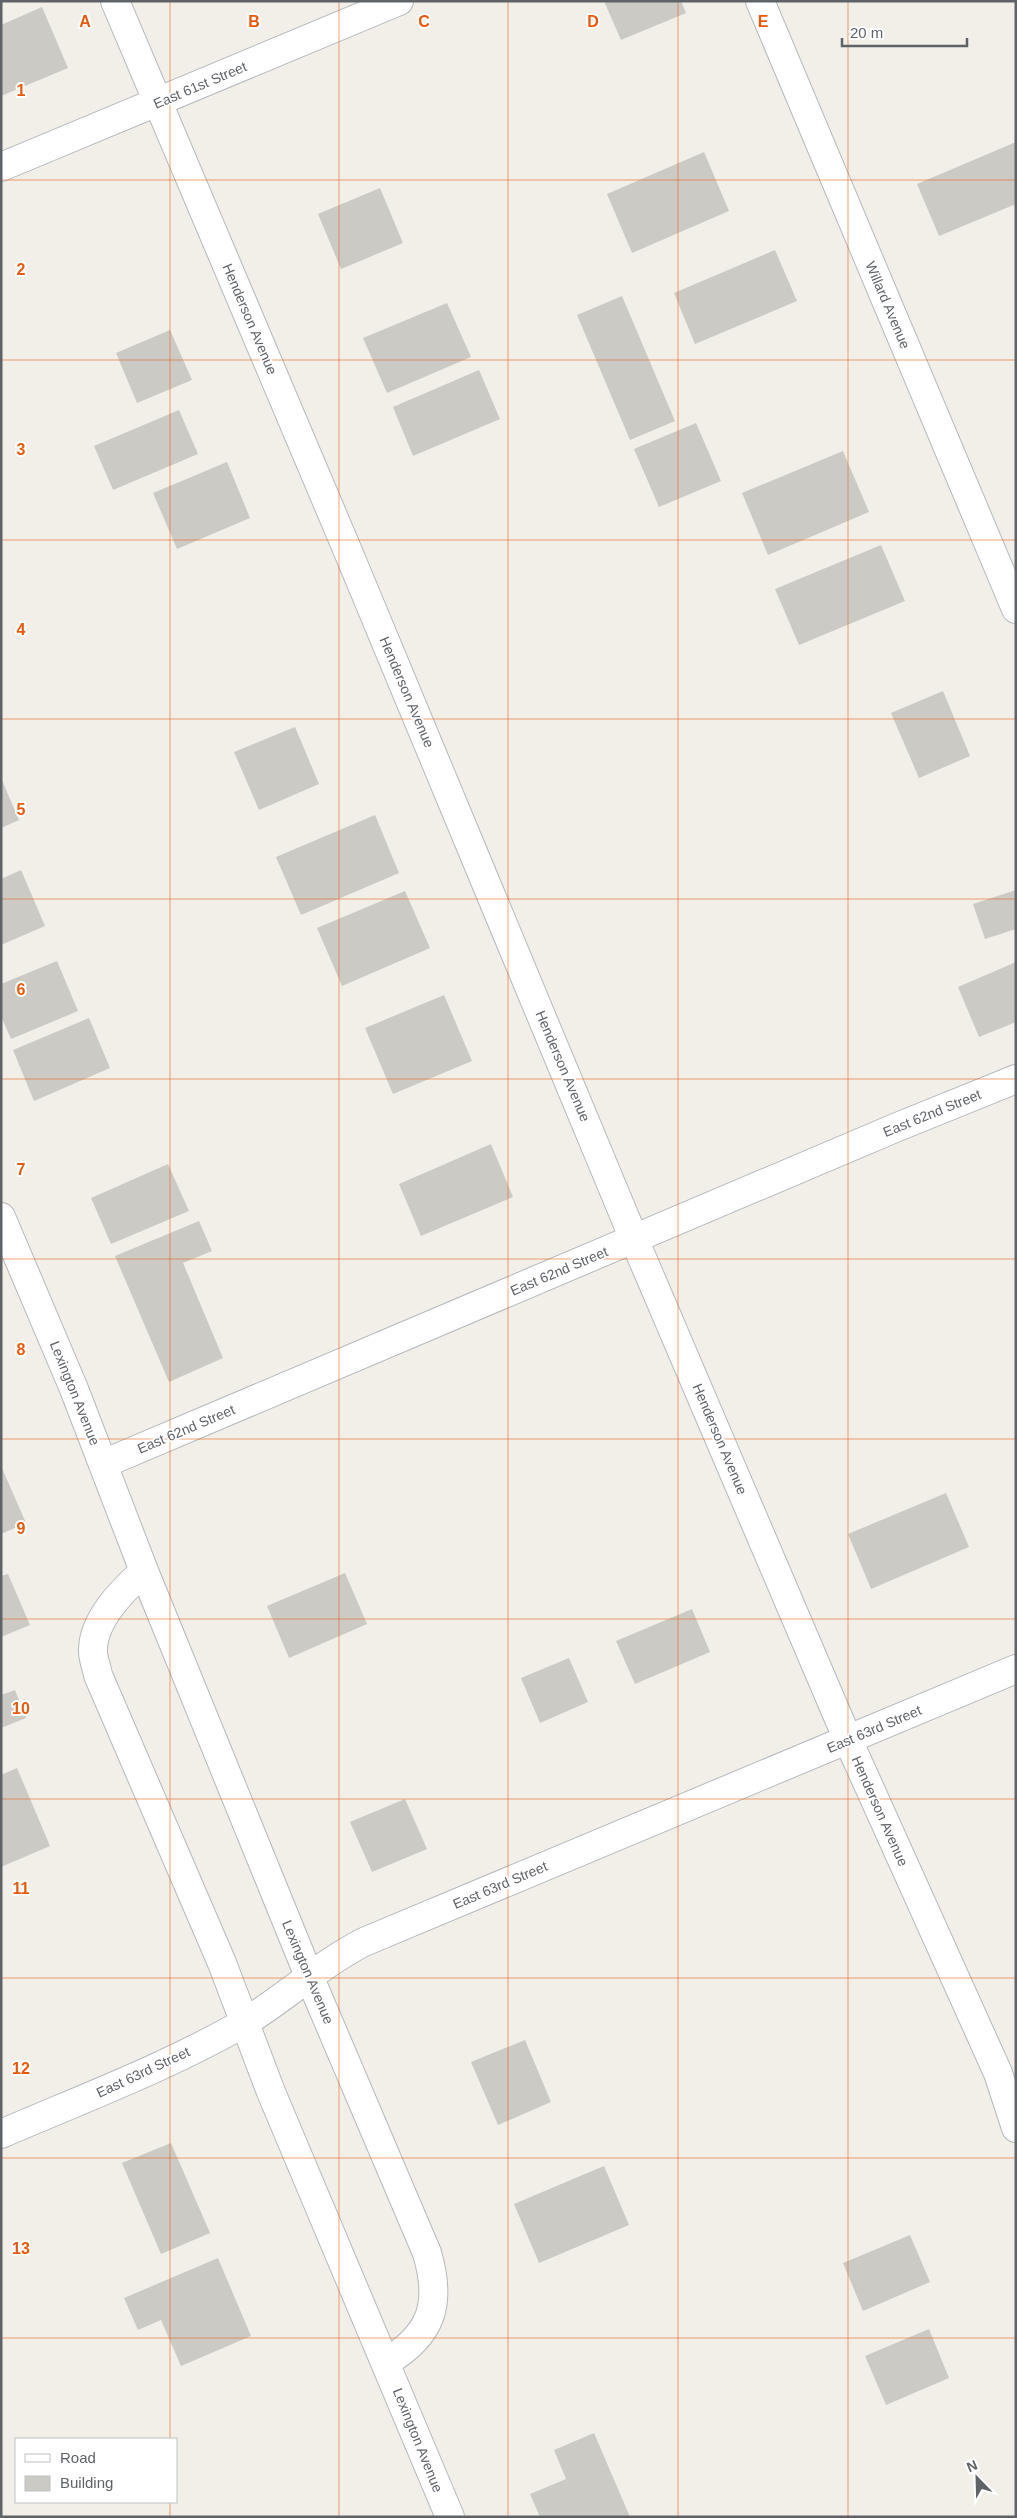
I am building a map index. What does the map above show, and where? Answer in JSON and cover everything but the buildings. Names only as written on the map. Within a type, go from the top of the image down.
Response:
[{"type":"street","name":"Henderson Avenue","points":[[115,1],[347,549],[634,1239],[848,1740],[998,2073],[1016,2128]]},
{"type":"street","name":"East 61st Street","points":[[1,167],[399,1]]},
{"type":"street","name":"Willard Avenue","points":[[760,1],[1016,609]]},
{"type":"street","name":"East 62nd Street","points":[[103,1464],[1016,1079]]},
{"type":"street","name":"Lexington Avenue","points":[[1,1217],[74,1389],[144,1571],[309,1976],[427,2253],[432,2272],[434,2292],[424,2330],[408,2350],[386,2362]]},
{"type":"street","name":"Lexington Avenue","points":[[144,1571],[122,1591],[98,1628],[93,1652],[98,1675],[222,1962],[272,2092],[450,2517]]},
{"type":"street","name":"East 63rd Street","points":[[1,2134],[118,2084],[245,2022],[341,1954],[364,1942],[1016,1668]]}]
